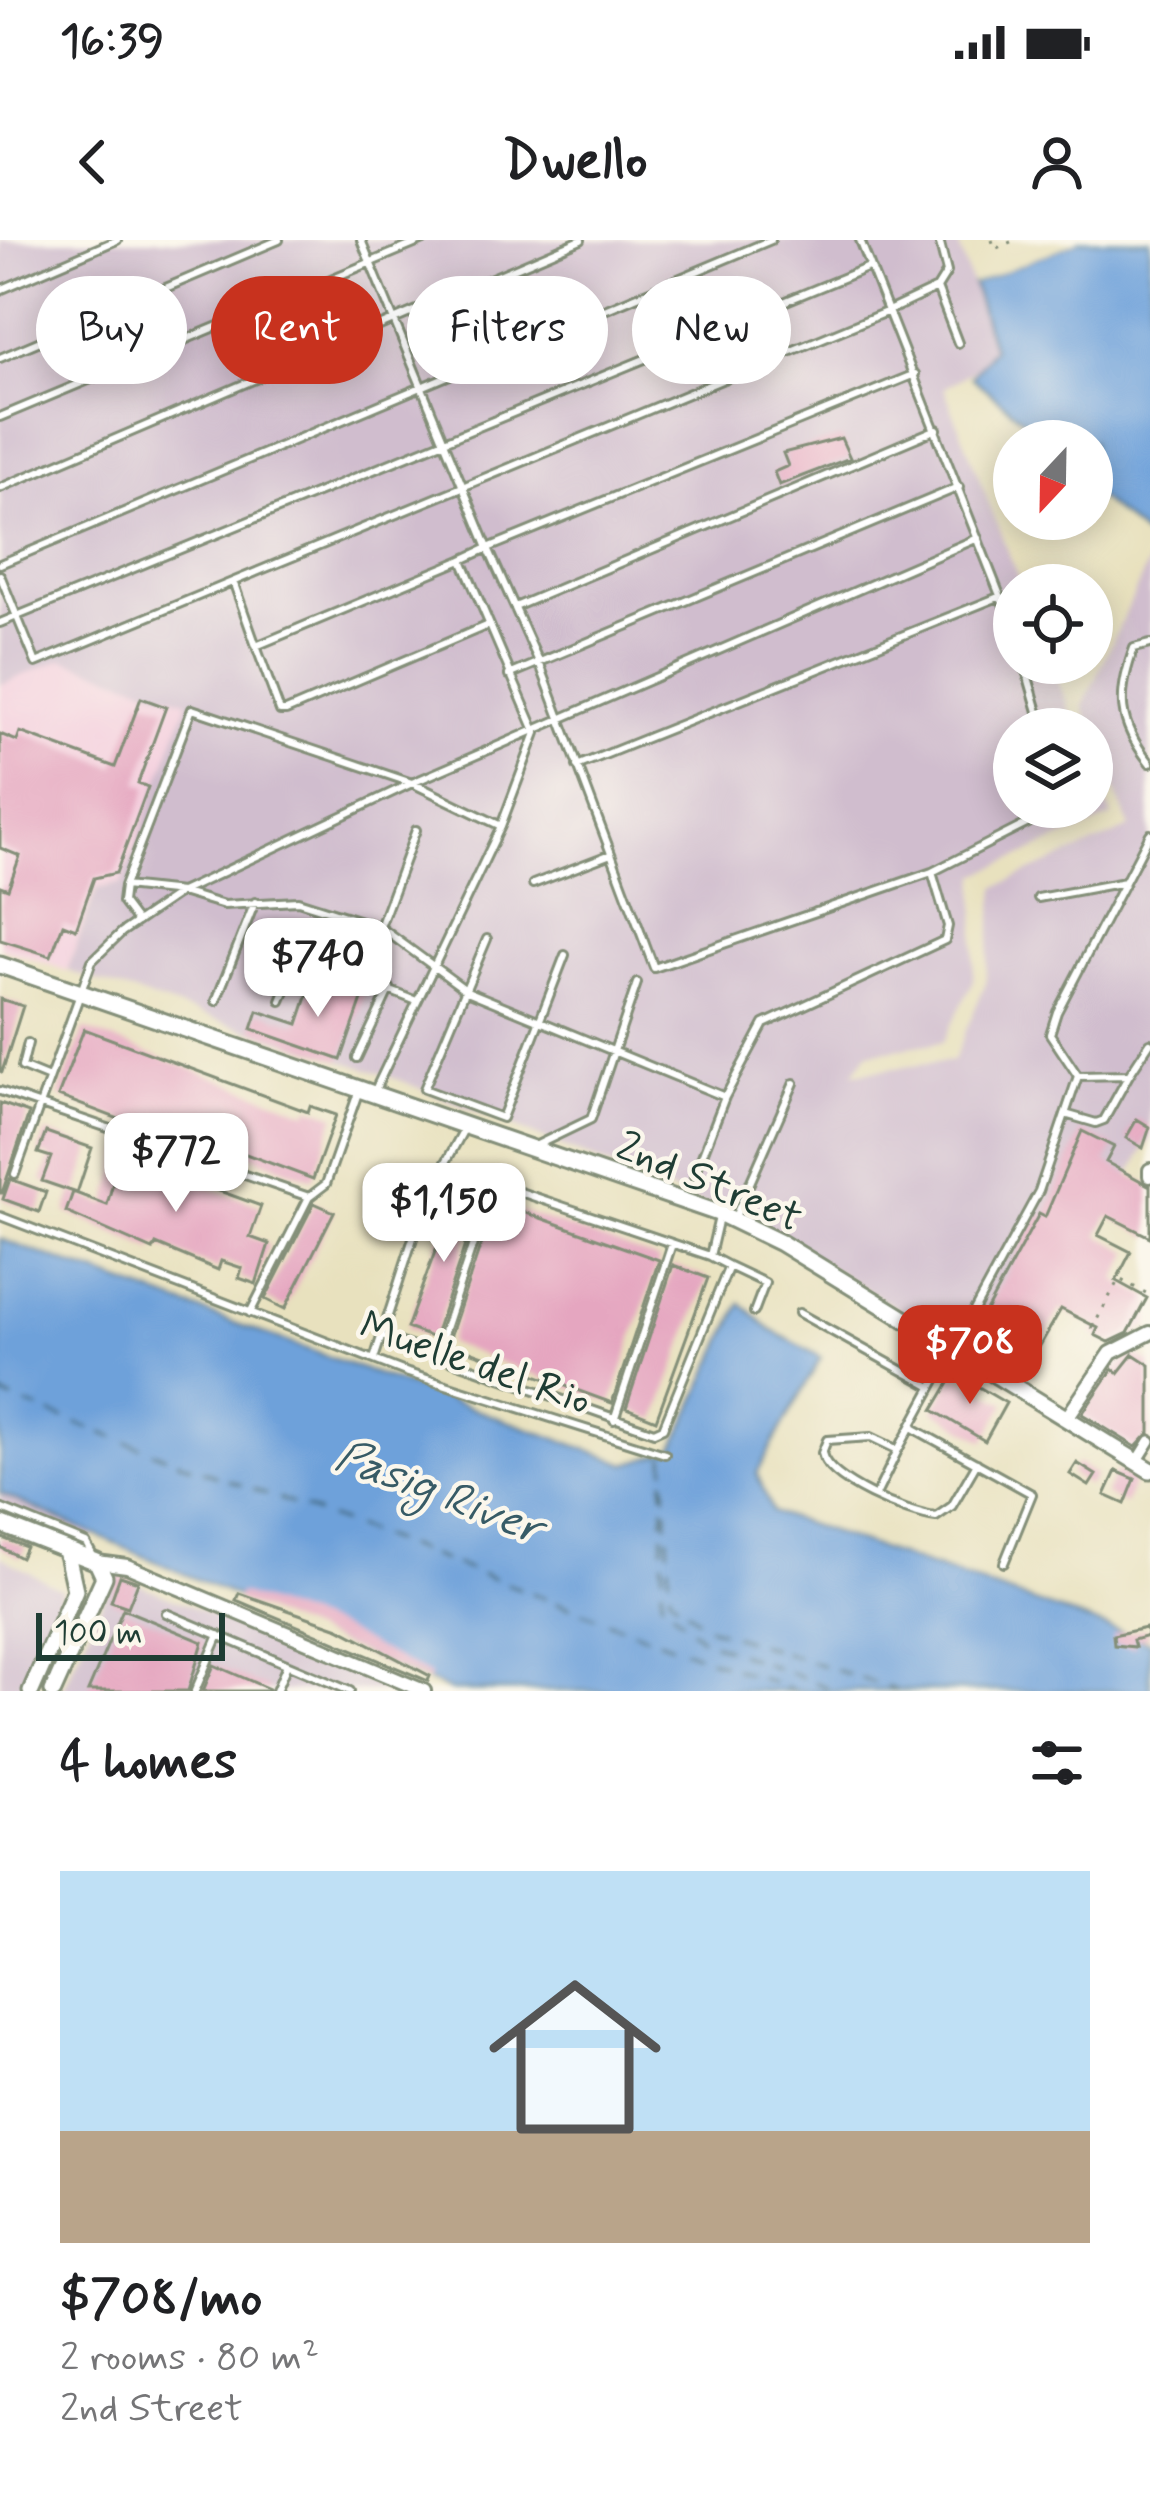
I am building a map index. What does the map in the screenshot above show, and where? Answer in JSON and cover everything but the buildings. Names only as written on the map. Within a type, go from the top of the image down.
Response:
[{"type":"street","name":"2nd Street","points":[[0,965],[727,1217],[781,1243],[951,1352],[1143,1466]]},
{"type":"street","points":[[1066,1418],[1111,1353],[1148,1339]]},
{"type":"street","points":[[1143,1466],[1150,1441]]},
{"type":"street","points":[[0,1524],[97,1562],[127,1566],[424,1691]]},
{"type":"street","points":[[66,1550],[75,1590]]},
{"type":"street","points":[[32,1691],[75,1590],[97,1562]]},
{"type":"street","points":[[41,1669],[57,1684],[104,1577],[97,1562]]},
{"type":"lane","points":[[0,290],[117,240]]},
{"type":"lane","points":[[0,358],[279,240]]},
{"type":"lane","points":[[361,240],[538,662],[654,968],[932,872],[1019,828]]},
{"type":"lane","points":[[0,417],[424,240]]},
{"type":"lane","points":[[0,488],[581,240]]},
{"type":"lane","points":[[0,564],[771,240]]},
{"type":"lane","points":[[860,240],[993,578]]},
{"type":"lane","points":[[0,575],[36,663],[886,312],[937,288],[946,272],[939,240]]},
{"type":"lane","points":[[0,623],[442,437],[869,267]]},
{"type":"lane","points":[[937,288],[958,343]]},
{"type":"lane","points":[[256,646],[915,374]]},
{"type":"lane","points":[[515,607],[937,429]]},
{"type":"lane","points":[[509,675],[958,487]]},
{"type":"lane","points":[[15,1174],[92,961],[181,892],[412,783],[978,538]]},
{"type":"lane","points":[[250,1313],[309,1197],[326,1184],[334,1168],[367,1090],[501,826],[536,733],[462,560]]},
{"type":"lane","points":[[234,584],[280,711],[488,625]]},
{"type":"lane","points":[[577,766],[993,599]]},
{"type":"lane","points":[[1150,644],[1134,648],[1119,688],[1136,746],[1150,763]]},
{"type":"lane","points":[[137,922],[122,902],[124,886],[192,709],[412,783],[501,826]]},
{"type":"lane","points":[[380,927],[416,830]]},
{"type":"lane","points":[[1078,1076],[1050,1034],[1150,834]]},
{"type":"lane","points":[[533,884],[610,854]]},
{"type":"lane","points":[[694,1177],[725,1097],[764,1024],[945,940],[948,926],[932,872]]},
{"type":"lane","points":[[1038,898],[1125,883]]},
{"type":"lane","points":[[124,886],[181,892],[224,904],[298,901],[380,927],[467,991],[725,1097]]},
{"type":"lane","points":[[217,1001],[255,902]]},
{"type":"lane","points":[[487,939],[424,1091],[504,1118],[565,956]]},
{"type":"lane","points":[[281,1001],[296,964],[306,958],[414,1000]]},
{"type":"lane","points":[[530,1148],[591,1119],[637,983]]},
{"type":"lane","points":[[357,1058],[390,988]]},
{"type":"lane","points":[[28,1043],[22,1067],[49,1078]]},
{"type":"lane","points":[[1065,1114],[1096,1123],[1104,1120],[1150,1043]]},
{"type":"lane","points":[[1078,1076],[1129,1075]]},
{"type":"lane","points":[[876,1495],[1039,1191],[1078,1076]]},
{"type":"lane","points":[[710,1256],[794,1084]]},
{"type":"lane","points":[[0,1091],[309,1197]]},
{"type":"lane","points":[[374,1359],[425,1201],[466,1123]]},
{"type":"lane","points":[[446,1167],[710,1256],[765,1283],[754,1312]]},
{"type":"lane","points":[[436,1356],[493,1183]]},
{"type":"lane","name":"Muelle del Rio","points":[[0,1216],[374,1359],[665,1454]]},
{"type":"lane","points":[[614,1420],[672,1244]]},
{"type":"lane","points":[[382,1336],[645,1431],[663,1428],[729,1266]]},
{"type":"lane","points":[[800,1313],[932,1388]]},
{"type":"lane","points":[[911,1426],[1032,1494],[1004,1563]]},
{"type":"lane","points":[[898,1450],[851,1434],[827,1440],[822,1461],[831,1472],[876,1495],[918,1515],[936,1517],[952,1506],[976,1463]]},
{"type":"lane","points":[[0,1508],[86,1543],[97,1562]]},
{"type":"lane","points":[[166,1613],[350,1691]]},
{"type":"lane","points":[[195,1691],[219,1636]]},
{"type":"lane","points":[[276,1691],[287,1665]]},
{"type":"path","points":[[992,240],[995,249],[1015,240]]},
{"type":"path","points":[[1092,1329],[1119,1279],[1150,1295]]},
{"type":"shaded area","points":[[0,240],[957,240],[993,348],[983,364],[944,388],[993,513],[993,540],[1003,540],[1013,564],[993,564],[993,684],[1059,684],[1069,708],[993,708],[993,828],[1086,828],[977,875],[973,982],[943,1042],[868,1053],[853,1073],[953,1061],[985,985],[996,887],[1130,828],[1113,784],[1113,708],[1083,706],[1093,684],[1113,684],[1113,640],[1150,559],[1150,1138],[1020,1383],[772,1232],[389,1076],[67,971],[97,889],[122,883],[188,701],[62,659],[0,685]]},
{"type":"shaded area","points":[[62,658],[189,700],[122,883],[96,889],[67,971],[0,948],[0,685]]},
{"type":"shaded area","points":[[1120,1281],[1150,1297],[1150,1325],[1120,1348],[1092,1334]]},
{"type":"shaded area","points":[[1131,1351],[1150,1362],[1150,1435],[1136,1458],[1073,1414],[1109,1364]]},
{"type":"shaded area","points":[[0,1493],[96,1534],[82,1548],[0,1516]]},
{"type":"shaded area","points":[[0,1556],[62,1590],[20,1691],[0,1691]]},
{"type":"shaded area","points":[[115,1574],[391,1691],[61,1691]]},
{"type":"water","points":[[1080,240],[1150,240],[1150,541],[1113,510],[1113,420],[1024,420],[971,377],[993,348],[973,284]]},
{"type":"water","name":"Pasig River","points":[[0,1239],[627,1464],[673,1450],[741,1303],[771,1330],[821,1357],[757,1473],[772,1512],[1150,1642],[1150,1691],[451,1691],[0,1493]]},
{"type":"pier","points":[[1064,240],[1080,240],[973,284],[971,279]]},
{"type":"ferry route","points":[[0,1395],[795,1691]]},
{"type":"ferry route","points":[[665,1455],[670,1595],[705,1626],[898,1691]]},
{"type":"ferry route","points":[[664,1479],[662,1601],[702,1639],[837,1691]]}]
